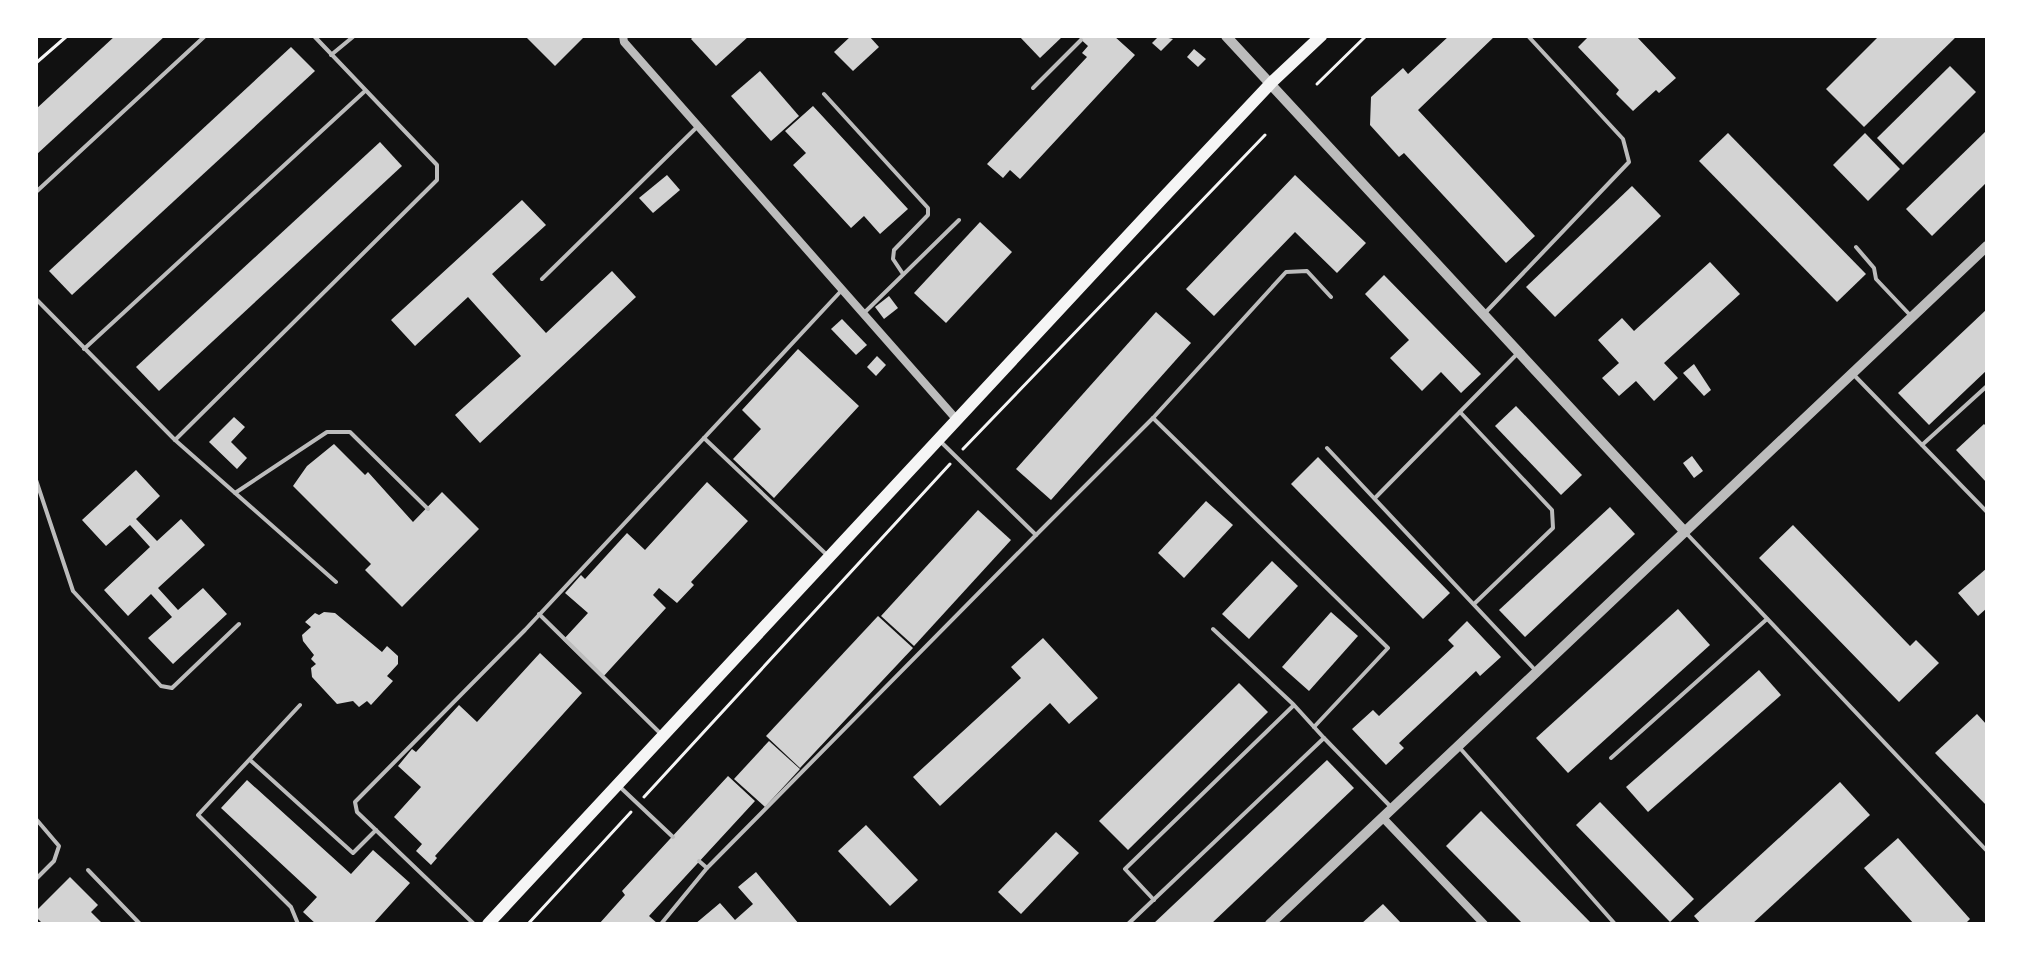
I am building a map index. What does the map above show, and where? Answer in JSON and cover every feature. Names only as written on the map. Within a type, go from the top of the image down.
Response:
[{"type":"main road","points":[[488,924],[1272,82],[1321,36]]},
{"type":"street","points":[[623,36],[624,42],[696,128],[957,420]]},
{"type":"street","points":[[1226,36],[1272,82],[1685,532]]},
{"type":"street","points":[[1270,924],[1987,246]]},
{"type":"street","points":[[1384,819],[1484,924]]},
{"type":"lane","points":[[36,192],[205,36]]},
{"type":"lane","points":[[175,440],[437,180],[437,165],[314,36]]},
{"type":"lane","points":[[331,55],[354,36]]},
{"type":"lane","points":[[1485,313],[1629,162],[1623,139],[1528,36]]},
{"type":"lane","points":[[1033,88],[1081,40]]},
{"type":"lane","points":[[84,349],[365,91]]},
{"type":"lane","points":[[824,94],[928,208],[928,215],[894,250],[893,259],[903,274]]},
{"type":"lane","points":[[542,279],[696,128]]},
{"type":"lane","points":[[863,315],[959,220]]},
{"type":"lane","points":[[1856,247],[1874,268],[1876,279],[1912,317]]},
{"type":"lane","points":[[661,924],[707,868],[1153,418],[1286,272],[1307,271],[1331,297]]},
{"type":"lane","points":[[474,924],[357,812],[355,802],[539,614],[841,290]]},
{"type":"lane","points":[[36,299],[175,440],[336,582]]},
{"type":"lane","points":[[1375,498],[1520,352]]},
{"type":"lane","points":[[1852,373],[1987,512]]},
{"type":"lane","points":[[1922,445],[1987,386]]},
{"type":"lane","points":[[1460,412],[1552,510],[1553,528],[1474,605]]},
{"type":"lane","points":[[1153,418],[1388,648],[1314,727]]},
{"type":"lane","points":[[235,493],[327,432],[350,432],[428,509]]},
{"type":"lane","points":[[704,438],[828,557]]},
{"type":"lane","points":[[939,440],[1036,535]]},
{"type":"lane","points":[[1327,448],[1538,673]]},
{"type":"lane","points":[[36,480],[73,591],[161,686],[172,688],[239,624]]},
{"type":"lane","points":[[1685,532],[1987,851]]},
{"type":"lane","points":[[539,614],[662,736]]},
{"type":"lane","points":[[1611,758],[1767,619]]},
{"type":"lane","points":[[1213,629],[1294,705],[1394,810]]},
{"type":"lane","points":[[298,924],[291,907],[198,817],[300,705]]},
{"type":"lane","points":[[1154,900],[1125,869],[1294,705]]},
{"type":"lane","points":[[1128,924],[1324,738]]},
{"type":"lane","points":[[1459,747],[1615,924]]},
{"type":"lane","points":[[250,760],[353,853],[376,830]]},
{"type":"lane","points":[[618,785],[673,837]]},
{"type":"lane","points":[[36,819],[59,846],[54,861],[36,879]]},
{"type":"lane","points":[[699,861],[707,868]]},
{"type":"lane","points":[[88,870],[140,924]]},
{"type":"path","points":[[36,63],[67,36]]},
{"type":"path","points":[[1317,84],[1366,36]]},
{"type":"path","points":[[528,924],[956,457],[1265,135]]},
{"type":"building","points":[[115,36],[165,36],[36,155],[36,109]]},
{"type":"building","points":[[525,36],[585,36],[555,66]]},
{"type":"building","points":[[694,36],[749,36],[716,66],[691,39]]},
{"type":"building","points":[[851,36],[869,36],[879,47],[853,71],[834,52]]},
{"type":"building","points":[[1019,36],[1063,36],[1040,58]]},
{"type":"building","points":[[1077,36],[1114,36],[1135,55],[1020,179],[1010,170],[1003,178],[987,164],[1087,57],[1082,53],[1088,46]]},
{"type":"building","points":[[1159,36],[1173,39],[1161,51],[1152,43]]},
{"type":"building","points":[[1449,36],[1495,36],[1418,110],[1535,236],[1506,263],[1404,153],[1399,157],[1370,125],[1371,97],[1403,68],[1408,74]]},
{"type":"building","points":[[1589,36],[1636,36],[1676,78],[1659,93],[1656,90],[1633,111],[1616,94],[1619,90],[1578,47]]},
{"type":"building","points":[[1879,36],[1957,36],[1864,127],[1826,89]]},
{"type":"building","points":[[291,47],[315,71],[72,295],[49,271]]},
{"type":"building","points":[[1194,49],[1206,59],[1198,67],[1187,57]]},
{"type":"building","points":[[1950,66],[1976,92],[1903,165],[1877,138]]},
{"type":"building","points":[[760,71],[799,116],[771,141],[731,96]]},
{"type":"building","points":[[813,106],[908,209],[880,234],[864,216],[851,228],[793,165],[806,153],[785,131]]},
{"type":"building","points":[[1987,130],[1987,182],[1932,236],[1906,209]]},
{"type":"building","points":[[1728,133],[1866,274],[1837,302],[1699,161]]},
{"type":"building","points":[[1865,133],[1900,169],[1868,201],[1833,165]]},
{"type":"building","points":[[380,142],[402,166],[159,391],[136,367]]},
{"type":"building","points":[[667,175],[680,190],[653,213],[639,198]]},
{"type":"building","points":[[1295,175],[1366,243],[1337,273],[1295,232],[1214,316],[1186,289]]},
{"type":"building","points":[[1632,186],[1661,216],[1555,317],[1526,287]]},
{"type":"building","points":[[522,200],[546,225],[492,274],[546,333],[612,271],[636,297],[480,443],[455,415],[521,356],[468,297],[415,346],[391,320]]},
{"type":"building","points":[[980,222],[1012,252],[946,323],[914,293]]},
{"type":"building","points":[[1710,262],[1740,294],[1664,363],[1678,378],[1654,401],[1636,381],[1619,396],[1602,378],[1619,363],[1598,340],[1622,318],[1634,331]]},
{"type":"building","points":[[1384,275],[1481,374],[1461,393],[1441,372],[1422,391],[1390,358],[1409,340],[1365,294]]},
{"type":"building","points":[[889,296],[898,308],[884,319],[875,307]]},
{"type":"building","points":[[1987,309],[1987,370],[1929,425],[1898,393]]},
{"type":"building","points":[[1156,312],[1191,343],[1051,500],[1016,469]]},
{"type":"building","points":[[842,319],[867,345],[856,355],[831,329]]},
{"type":"building","points":[[798,349],[859,406],[774,498],[733,459],[761,429],[742,410]]},
{"type":"building","points":[[877,356],[886,365],[876,376],[867,367]]},
{"type":"building","points":[[1694,364],[1711,390],[1704,396],[1683,373]]},
{"type":"building","points":[[1516,406],[1582,475],[1561,495],[1495,426]]},
{"type":"building","points":[[234,417],[245,427],[231,442],[247,458],[237,469],[209,442]]},
{"type":"building","points":[[1984,424],[1987,427],[1987,483],[1956,450]]},
{"type":"building","points":[[334,444],[365,475],[368,472],[413,522],[442,492],[479,529],[402,607],[365,570],[371,564],[293,486],[307,466]]},
{"type":"building","points":[[1692,456],[1703,471],[1694,478],[1683,463]]},
{"type":"building","points":[[1318,457],[1450,593],[1423,619],[1291,484]]},
{"type":"building","points":[[136,470],[160,496],[136,519],[157,541],[181,519],[205,545],[158,588],[178,610],[203,588],[227,614],[173,664],[148,638],[172,617],[151,594],[128,616],[104,590],[150,547],[130,525],[106,546],[82,520]]},
{"type":"building","points":[[707,482],[748,521],[691,582],[694,585],[677,603],[659,588],[653,595],[666,608],[602,678],[563,640],[588,613],[565,593],[581,575],[585,579],[627,533],[645,550]]},
{"type":"building","points":[[1206,501],[1233,525],[1184,578],[1158,553]]},
{"type":"building","points":[[1610,507],[1635,534],[1525,637],[1499,610]]},
{"type":"building","points":[[978,510],[1011,540],[914,646],[881,616]]},
{"type":"building","points":[[1793,525],[1910,646],[1916,640],[1939,663],[1899,702],[1759,558]]},
{"type":"building","points":[[1272,561],[1298,586],[1249,639],[1222,614]]},
{"type":"building","points":[[1987,568],[1987,608],[1978,616],[1958,593]]},
{"type":"building","points":[[1678,609],[1710,645],[1568,773],[1536,738]]},
{"type":"building","points":[[1331,612],[1358,636],[1309,691],[1282,667]]},
{"type":"building","points":[[315,613],[319,615],[335,613],[382,652],[387,646],[398,656],[398,664],[387,676],[393,681],[371,705],[367,701],[359,707],[353,701],[337,704],[312,677],[311,668],[316,664],[311,659],[314,655],[302,635],[311,627],[305,622]]},
{"type":"building","points":[[878,616],[913,648],[800,768],[766,736]]},
{"type":"building","points":[[1467,621],[1501,657],[1480,676],[1476,671],[1399,743],[1404,748],[1386,765],[1352,729],[1373,710],[1379,716],[1454,646],[1448,640]]},
{"type":"building","points":[[1043,638],[1098,698],[1069,724],[1050,703],[940,806],[913,777],[1021,678],[1011,667]]},
{"type":"building","points":[[540,653],[582,693],[435,856],[437,858],[431,865],[416,851],[422,844],[394,817],[421,787],[398,766],[412,749],[416,752],[459,705],[477,722]]},
{"type":"building","points":[[1759,670],[1781,695],[1648,812],[1626,787]]},
{"type":"building","points":[[1239,683],[1268,712],[1128,850],[1099,821]]},
{"type":"building","points":[[1977,714],[1987,725],[1987,806],[1935,753]]},
{"type":"building","points":[[769,741],[800,769],[765,807],[734,779]]},
{"type":"building","points":[[1327,760],[1354,788],[1211,924],[1153,924]]},
{"type":"building","points":[[728,776],[755,801],[649,916],[658,924],[599,924],[625,895],[622,891]]},
{"type":"building","points":[[247,780],[351,874],[373,850],[410,883],[373,924],[316,924],[303,912],[317,897],[221,808]]},
{"type":"building","points":[[1840,782],[1870,815],[1752,924],[1701,924],[1694,916]]},
{"type":"building","points":[[1600,802],[1694,899],[1670,922],[1576,825]]},
{"type":"building","points":[[1481,811],[1592,924],[1523,924],[1446,846]]},
{"type":"building","points":[[866,825],[918,880],[890,906],[838,851]]},
{"type":"building","points":[[1056,832],[1079,853],[1021,914],[998,892]]},
{"type":"building","points":[[1898,838],[1970,919],[1965,924],[1914,924],[1864,868]]},
{"type":"building","points":[[756,872],[799,924],[695,924],[720,903],[735,920],[753,904],[738,887]]},
{"type":"building","points":[[70,877],[98,905],[91,912],[103,924],[43,924],[36,917],[36,911]]},
{"type":"building","points":[[1383,904],[1402,924],[1361,924]]}]
